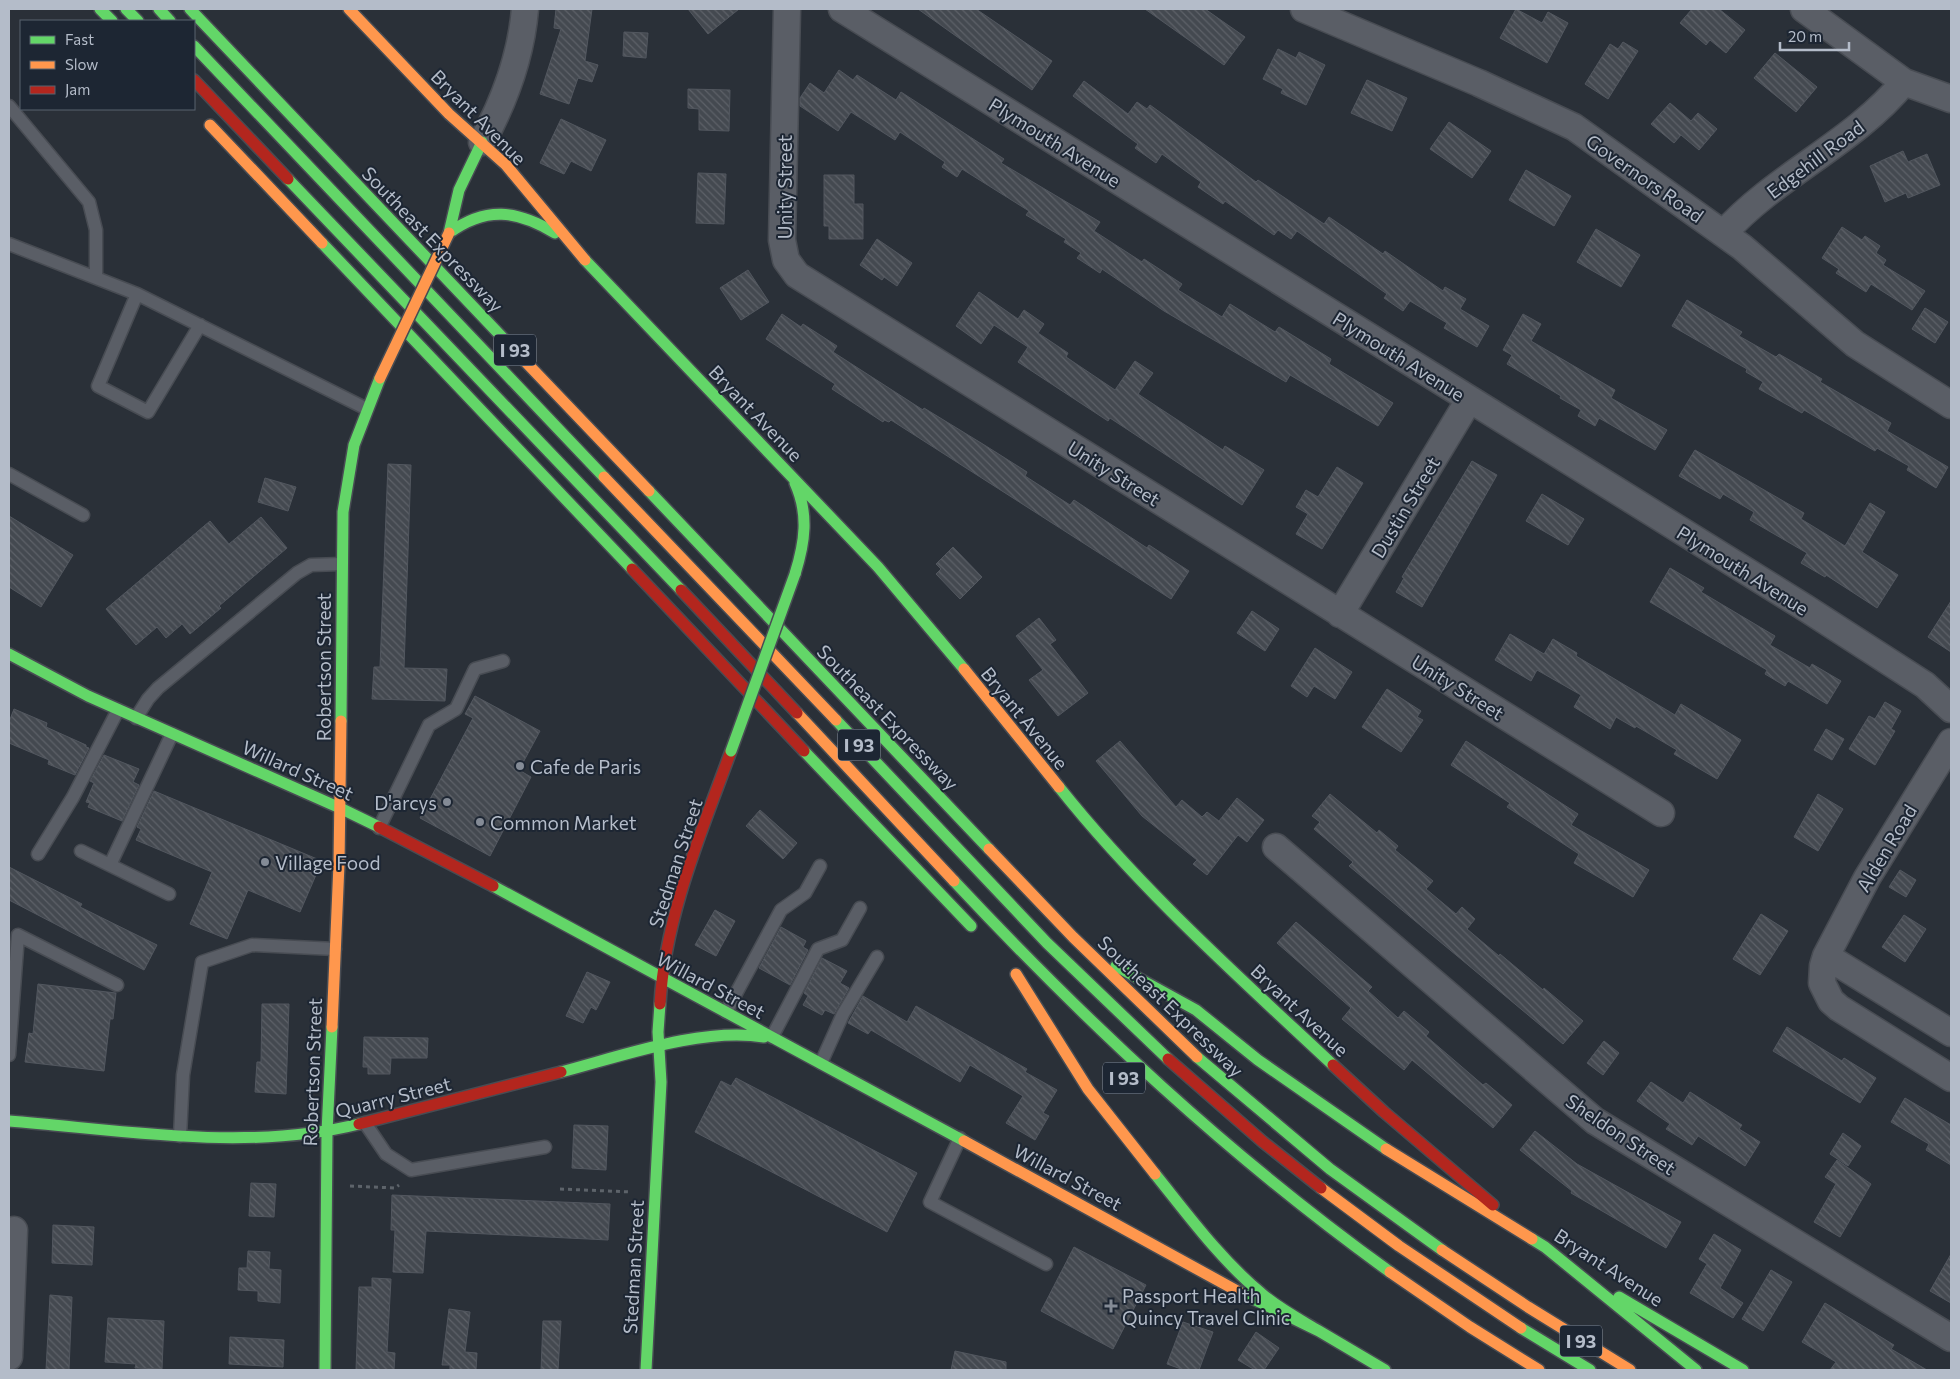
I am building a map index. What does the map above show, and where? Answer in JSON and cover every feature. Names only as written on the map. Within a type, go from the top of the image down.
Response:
[{"type":"main road","points":[[100,9],[111,20]]},
{"type":"main road","points":[[126,9],[137,20]]},
{"type":"main road","points":[[159,9],[169,20]]},
{"type":"main road","name":"Southeast Expressway","points":[[190,9],[1086,950],[1196,1057],[1332,1171],[1463,1266],[1630,1370]]},
{"type":"main road","name":"Bryant Avenue","points":[[349,9],[449,114],[482,142],[506,166],[571,245],[790,473],[912,605],[1083,817],[1145,885],[1220,960],[1384,1112],[1545,1247],[1614,1294],[1743,1370]]},
{"type":"main road","name":"I 93","points":[[195,47],[988,880],[1134,1028],[1219,1104],[1320,1188],[1484,1305],[1590,1370]]},
{"type":"main road","name":"I 93","points":[[195,81],[805,720],[1029,961],[1094,1024],[1200,1121],[1300,1204],[1431,1301],[1539,1370]]},
{"type":"main road","name":"I 93","points":[[201,115],[982,937]]},
{"type":"main road","name":"Robertson Street","points":[[324,1370],[327,1132],[340,808],[341,564],[346,487],[354,445],[367,409],[449,233],[459,190],[482,142]]},
{"type":"main road","points":[[449,233],[464,221],[475,216],[498,212],[512,213],[540,224],[571,245]]},
{"type":"main road","name":"Stedman Street","points":[[646,1370],[661,1082],[658,1017],[663,979],[673,918],[682,887],[795,574],[803,545],[806,518],[799,490],[790,473]]},
{"type":"main road","name":"Willard Street","points":[[9,654],[88,696],[340,808],[379,828],[821,1063],[1134,1233],[1222,1284],[1318,1332],[1385,1370]]},
{"type":"main road","points":[[1086,950],[1196,1010],[1258,1060],[1360,1133],[1545,1247],[1696,1370]]},
{"type":"main road","points":[[1056,1014],[1012,970],[1088,1089],[1200,1231],[1259,1292],[1318,1332]]},
{"type":"main road","name":"Quarry Street","points":[[9,1121],[180,1136],[243,1139],[327,1132],[659,1046],[719,1035],[749,1035],[775,1039]]},
{"type":"street","points":[[482,142],[509,85],[518,52],[525,9]]},
{"type":"street","name":"Unity Street","points":[[787,9],[782,240],[786,260],[798,275],[1661,813]]},
{"type":"street","name":"Plymouth Avenue","points":[[842,9],[1925,684],[1951,709]]},
{"type":"street","name":"Governors Road","points":[[1304,9],[1479,83],[1574,127],[1724,234],[1855,344],[1951,405]]},
{"type":"street","points":[[1804,9],[1904,82],[1947,92]]},
{"type":"street","name":"Edgehill Road","points":[[1724,234],[1748,210],[1874,114],[1904,82]]},
{"type":"street","name":"Dustin Street","points":[[1340,614],[1470,400]]},
{"type":"street","name":"Alden Road","points":[[1951,742],[1867,878],[1826,956],[1822,982],[1831,1001],[1839,1008],[1951,1078]]},
{"type":"street","name":"Sheldon Street","points":[[1276,847],[1595,1121],[1951,1338]]},
{"type":"street","points":[[1826,956],[1951,1034]]},
{"type":"street","points":[[9,1357],[14,1230]]},
{"type":"lane","points":[[9,106],[89,202],[96,230],[96,277]]},
{"type":"lane","points":[[9,244],[137,294],[367,409]]},
{"type":"lane","points":[[137,294],[98,386],[148,412],[200,325]]},
{"type":"lane","points":[[9,474],[83,515]]},
{"type":"lane","points":[[136,718],[148,699],[158,688],[297,573],[311,565],[341,564]]},
{"type":"lane","points":[[379,828],[429,725],[456,709],[475,669],[504,660]]},
{"type":"lane","points":[[38,854],[74,796],[118,710]]},
{"type":"lane","points":[[110,865],[172,734]]},
{"type":"lane","points":[[81,851],[169,894]]},
{"type":"lane","points":[[726,1012],[782,910],[805,893],[820,866]]},
{"type":"lane","points":[[775,1039],[818,949],[842,940],[860,908]]},
{"type":"lane","points":[[9,1055],[18,935],[116,986]]},
{"type":"lane","points":[[180,1136],[183,1075],[202,962],[252,945],[335,949]]},
{"type":"lane","points":[[821,1063],[843,1014],[877,957]]},
{"type":"lane","points":[[365,1123],[386,1154],[411,1170],[545,1147]]},
{"type":"lane","points":[[960,1138],[930,1202],[1046,1264]]},
{"type":"path","points":[[342,1186],[395,1188],[399,1185]]},
{"type":"path","points":[[560,1189],[636,1192]]},
{"type":"building","points":[[556,9],[592,9],[585,61],[598,65],[592,82],[578,78],[569,104],[540,94],[561,29],[554,28]]},
{"type":"building","points":[[688,9],[739,9],[708,34]]},
{"type":"building","points":[[918,9],[976,9],[1052,61],[1032,90]]},
{"type":"building","points":[[1145,9],[1205,9],[1245,37],[1224,65]]},
{"type":"building","points":[[1516,9],[1542,23],[1548,12],[1568,23],[1547,63],[1500,38]]},
{"type":"building","points":[[1692,9],[1719,9],[1745,30],[1726,53],[1710,40],[1706,45],[1680,23]]},
{"type":"building","points":[[624,32],[648,33],[646,58],[623,56]]},
{"type":"building","points":[[1623,42],[1638,51],[1608,99],[1585,84],[1610,44],[1618,49]]},
{"type":"building","points":[[1278,49],[1296,58],[1299,52],[1325,65],[1306,105],[1281,93],[1283,89],[1263,79]]},
{"type":"building","points":[[1775,53],[1817,87],[1796,112],[1754,78]]},
{"type":"building","points":[[839,70],[853,80],[857,75],[896,100],[901,92],[1004,159],[1001,163],[1100,222],[1094,231],[1142,262],[1144,259],[1182,284],[1178,290],[1222,317],[1230,304],[1275,332],[1279,327],[1331,359],[1329,364],[1393,403],[1378,426],[1290,375],[1286,382],[1164,311],[1102,269],[1100,273],[1077,258],[1081,253],[1064,242],[1066,239],[1026,215],[1029,211],[962,169],[957,177],[942,167],[945,162],[900,132],[895,140],[851,112],[838,131],[800,106],[800,98],[810,83],[824,93]]},
{"type":"building","points":[[1367,80],[1407,98],[1392,131],[1351,113]]},
{"type":"building","points":[[1084,81],[1128,114],[1137,102],[1147,109],[1150,105],[1256,182],[1258,180],[1324,224],[1329,217],[1383,254],[1385,251],[1443,291],[1445,287],[1466,299],[1460,309],[1489,326],[1477,347],[1444,328],[1447,323],[1410,301],[1403,311],[1384,298],[1387,294],[1297,231],[1291,239],[1278,230],[1274,235],[1225,201],[1223,204],[1198,187],[1201,182],[1162,154],[1156,163],[1135,148],[1138,144],[1073,96]]},
{"type":"building","points":[[688,89],[730,90],[729,131],[699,130],[699,109],[688,108]]},
{"type":"building","points":[[1670,103],[1691,121],[1698,113],[1717,129],[1699,150],[1681,135],[1674,143],[1651,124]]},
{"type":"building","points":[[561,119],[606,140],[591,171],[571,161],[564,174],[540,163]]},
{"type":"building","points":[[1449,122],[1491,151],[1472,178],[1430,149]]},
{"type":"building","points":[[1903,151],[1908,162],[1927,154],[1940,185],[1908,198],[1906,193],[1885,202],[1870,166]]},
{"type":"building","points":[[1526,170],[1571,196],[1554,226],[1509,200]]},
{"type":"building","points":[[698,173],[726,174],[724,224],[696,223]]},
{"type":"building","points":[[824,175],[854,175],[854,204],[863,204],[863,239],[829,239],[829,226],[824,226]]},
{"type":"building","points":[[1842,227],[1862,240],[1865,236],[1880,246],[1876,253],[1886,260],[1883,265],[1925,291],[1912,310],[1871,284],[1866,292],[1836,273],[1839,269],[1822,258]]},
{"type":"building","points":[[1596,229],[1640,255],[1621,287],[1577,262]]},
{"type":"building","points":[[877,239],[912,263],[897,286],[884,277],[882,280],[860,265]]},
{"type":"building","points":[[748,270],[769,302],[741,320],[720,288]]},
{"type":"building","points":[[979,292],[1018,319],[1024,310],[1044,324],[1038,333],[1068,353],[1066,357],[1115,390],[1135,361],[1153,373],[1138,394],[1223,450],[1225,446],[1264,470],[1242,505],[1110,418],[1108,421],[1018,362],[1028,347],[994,325],[981,344],[956,326]]},
{"type":"building","points":[[1687,300],[1742,332],[1739,336],[1776,357],[1779,354],[1822,379],[1820,382],[1891,423],[1887,431],[1948,467],[1936,488],[1907,470],[1909,466],[1877,448],[1875,451],[1804,410],[1802,413],[1759,389],[1763,382],[1746,372],[1747,369],[1672,326]]},
{"type":"building","points":[[1925,308],[1948,322],[1935,343],[1912,329]]},
{"type":"building","points":[[782,314],[801,327],[803,324],[837,346],[833,352],[923,410],[924,408],[1027,472],[1025,476],[1070,505],[1074,500],[1147,548],[1149,545],[1189,571],[1171,599],[891,420],[889,422],[884,420],[883,422],[832,389],[835,384],[766,339]]},
{"type":"building","points":[[1523,314],[1541,324],[1531,341],[1615,390],[1611,398],[1667,430],[1655,450],[1599,418],[1595,426],[1578,416],[1581,410],[1507,364],[1512,355],[1503,350]]},
{"type":"building","points":[[1695,450],[1804,513],[1801,519],[1845,546],[1870,503],[1885,512],[1862,552],[1898,575],[1877,608],[1826,575],[1825,577],[1801,563],[1807,553],[1750,520],[1754,512],[1723,494],[1720,499],[1679,476]]},
{"type":"building","points":[[1472,461],[1497,475],[1422,607],[1396,592],[1404,578],[1402,577]]},
{"type":"building","points":[[388,464],[411,465],[404,668],[447,669],[445,701],[372,699],[374,667],[380,667]]},
{"type":"building","points":[[1337,467],[1363,483],[1322,549],[1296,534],[1308,514],[1296,507],[1306,490],[1318,497]]},
{"type":"building","points":[[265,478],[296,487],[288,511],[258,502]]},
{"type":"building","points":[[1542,494],[1584,519],[1568,545],[1526,521]]},
{"type":"building","points":[[9,516],[73,555],[41,607],[9,587]]},
{"type":"building","points":[[261,517],[287,548],[219,606],[221,608],[190,634],[182,624],[166,638],[157,627],[136,645],[106,609],[210,521],[229,544]]},
{"type":"building","points":[[953,547],[982,577],[960,599],[936,574],[941,569],[936,564]]},
{"type":"building","points":[[1670,568],[1704,588],[1701,592],[1775,636],[1770,645],[1810,668],[1812,664],[1841,681],[1827,704],[1788,681],[1785,686],[1765,674],[1767,670],[1650,602]]},
{"type":"building","points":[[1951,601],[1951,652],[1928,637]]},
{"type":"building","points":[[1252,611],[1279,629],[1265,651],[1237,633]]},
{"type":"building","points":[[1039,618],[1056,640],[1050,644],[1088,693],[1058,716],[1029,680],[1043,670],[1016,636]]},
{"type":"building","points":[[1510,634],[1544,654],[1553,639],[1577,653],[1576,656],[1675,715],[1681,704],[1741,740],[1717,779],[1674,754],[1677,750],[1636,726],[1635,728],[1616,717],[1610,729],[1574,707],[1581,695],[1537,670],[1531,681],[1495,660]]},
{"type":"building","points":[[1315,648],[1352,672],[1335,699],[1314,686],[1307,697],[1291,686]]},
{"type":"building","points":[[1387,689],[1421,711],[1417,717],[1423,720],[1401,752],[1362,727]]},
{"type":"building","points":[[475,696],[540,731],[519,770],[531,777],[490,856],[420,818],[473,718],[465,714]]},
{"type":"building","points":[[1885,702],[1901,711],[1891,729],[1895,731],[1875,765],[1849,749],[1869,716],[1875,719]]},
{"type":"building","points":[[14,709],[47,723],[46,727],[89,748],[75,775],[48,764],[49,760],[9,743],[9,722]]},
{"type":"building","points":[[1826,729],[1844,739],[1832,760],[1814,750]]},
{"type":"building","points":[[1120,741],[1176,807],[1182,800],[1202,817],[1207,812],[1219,821],[1237,798],[1264,820],[1247,842],[1238,835],[1207,875],[1193,864],[1197,860],[1142,816],[1096,761]]},
{"type":"building","points":[[1466,741],[1578,814],[1571,825],[1649,870],[1633,897],[1574,863],[1579,854],[1507,807],[1510,803],[1451,765]]},
{"type":"building","points":[[104,755],[139,769],[133,782],[139,785],[122,821],[88,807],[90,803],[86,802],[94,783],[90,781]]},
{"type":"building","points":[[154,791],[322,861],[300,912],[248,890],[227,939],[190,924],[212,872],[136,840],[141,829],[137,827]]},
{"type":"building","points":[[1330,794],[1377,833],[1379,830],[1398,846],[1395,850],[1433,881],[1426,889],[1456,914],[1462,907],[1475,919],[1467,929],[1543,990],[1544,988],[1583,1021],[1563,1044],[1349,866],[1353,862],[1314,829],[1320,822],[1312,816]]},
{"type":"building","points":[[1818,794],[1843,809],[1818,851],[1794,837]]},
{"type":"building","points":[[760,810],[797,843],[783,859],[746,826]]},
{"type":"building","points":[[9,867],[82,904],[80,907],[157,945],[144,970],[9,900]]},
{"type":"building","points":[[1900,870],[1916,880],[1906,897],[1889,887]]},
{"type":"building","points":[[715,910],[735,921],[716,956],[695,945]]},
{"type":"building","points":[[1761,914],[1788,931],[1760,975],[1733,959]]},
{"type":"building","points":[[1904,915],[1926,929],[1905,962],[1882,947]]},
{"type":"building","points":[[1296,922],[1372,987],[1368,991],[1398,1018],[1404,1011],[1429,1032],[1426,1036],[1483,1085],[1486,1083],[1512,1105],[1493,1128],[1412,1060],[1404,1070],[1342,1019],[1351,1008],[1277,943]]},
{"type":"building","points":[[781,927],[806,941],[803,947],[808,950],[790,985],[759,968]]},
{"type":"building","points":[[822,958],[847,971],[840,983],[849,988],[834,1014],[825,1010],[822,1015],[803,1005],[808,996],[804,993]]},
{"type":"building","points":[[587,972],[610,982],[596,1010],[591,1007],[583,1023],[566,1016]]},
{"type":"building","points":[[38,984],[116,993],[113,1019],[110,1019],[104,1071],[25,1062],[29,1033],[33,1034]]},
{"type":"building","points":[[863,996],[907,1022],[916,1006],[1027,1069],[1025,1072],[1057,1090],[1043,1113],[1049,1116],[1035,1140],[1006,1123],[1023,1096],[970,1065],[960,1082],[871,1030],[868,1034],[848,1023]]},
{"type":"building","points":[[262,1004],[289,1004],[286,1094],[255,1092],[257,1062],[261,1062]]},
{"type":"building","points":[[1787,1027],[1842,1061],[1844,1058],[1876,1078],[1860,1103],[1773,1051]]},
{"type":"building","points":[[364,1037],[428,1038],[427,1058],[391,1058],[390,1074],[368,1074],[368,1067],[363,1067]]},
{"type":"building","points":[[1604,1041],[1619,1053],[1603,1075],[1587,1063]]},
{"type":"building","points":[[736,1078],[917,1173],[887,1232],[695,1132],[721,1081],[731,1086]]},
{"type":"building","points":[[1651,1082],[1683,1103],[1690,1092],[1742,1125],[1739,1129],[1760,1142],[1745,1166],[1698,1136],[1692,1145],[1666,1129],[1670,1124],[1637,1101]]},
{"type":"building","points":[[1905,1098],[1951,1125],[1951,1165],[1926,1150],[1929,1144],[1891,1122]]},
{"type":"building","points":[[574,1125],[608,1126],[606,1170],[572,1168]]},
{"type":"building","points":[[1535,1131],[1577,1164],[1681,1222],[1666,1248],[1571,1193],[1572,1191],[1520,1150]]},
{"type":"building","points":[[1843,1133],[1861,1146],[1848,1166],[1830,1154]]},
{"type":"building","points":[[1837,1160],[1871,1184],[1840,1237],[1814,1222],[1836,1184],[1825,1177]]},
{"type":"building","points":[[251,1183],[276,1184],[274,1217],[249,1216]]},
{"type":"building","points":[[392,1195],[610,1204],[608,1240],[426,1231],[423,1273],[393,1272],[395,1230],[391,1230]]},
{"type":"building","points":[[53,1225],[94,1227],[92,1265],[52,1263]]},
{"type":"building","points":[[1714,1234],[1741,1250],[1720,1288],[1743,1303],[1733,1318],[1690,1293],[1707,1264],[1699,1259]]},
{"type":"building","points":[[1074,1247],[1146,1285],[1113,1349],[1041,1311]]},
{"type":"building","points":[[248,1251],[270,1252],[269,1269],[281,1270],[280,1303],[258,1301],[258,1291],[238,1290],[239,1268],[247,1268]]},
{"type":"building","points":[[1951,1254],[1951,1303],[1930,1291]]},
{"type":"building","points":[[1771,1270],[1792,1282],[1763,1331],[1742,1319]]},
{"type":"building","points":[[372,1278],[391,1279],[387,1352],[395,1353],[394,1370],[356,1370],[359,1287],[372,1287]]},
{"type":"building","points":[[50,1295],[72,1297],[69,1370],[46,1370]]},
{"type":"building","points":[[1825,1303],[1894,1345],[1891,1349],[1927,1370],[1830,1370],[1836,1362],[1802,1342]]},
{"type":"building","points":[[449,1309],[470,1312],[465,1352],[477,1353],[476,1370],[450,1370],[450,1365],[442,1365]]},
{"type":"building","points":[[108,1318],[164,1321],[162,1369],[135,1368],[136,1364],[105,1362]]},
{"type":"building","points":[[543,1321],[561,1321],[558,1370],[541,1370]]},
{"type":"building","points":[[1183,1322],[1213,1332],[1199,1370],[1184,1370],[1167,1364]]},
{"type":"building","points":[[1256,1332],[1279,1348],[1264,1370],[1255,1370],[1238,1360]]},
{"type":"building","points":[[230,1337],[284,1340],[283,1367],[229,1364]]},
{"type":"building","points":[[955,1351],[1006,1362],[1006,1370],[951,1370]]},
{"type":"traffic: fast","points":[[100,9],[111,20]]},
{"type":"traffic: fast","points":[[126,9],[137,20]]},
{"type":"traffic: fast","points":[[159,9],[169,20]]},
{"type":"traffic: fast","points":[[190,9],[521,357]]},
{"type":"traffic: fast","points":[[195,47],[604,477]]},
{"type":"traffic: fast","points":[[449,233],[459,190],[482,142]]},
{"type":"traffic: fast","points":[[288,179],[681,590]]},
{"type":"traffic: fast","points":[[449,233],[476,218],[502,214],[528,220],[555,233]]},
{"type":"traffic: fast","points":[[322,243],[632,569]]},
{"type":"traffic: fast","points":[[585,260],[878,567],[964,669]]},
{"type":"traffic: fast","points":[[341,721],[343,512],[354,445],[380,378]]},
{"type":"traffic: fast","points":[[795,483],[804,517],[803,539],[795,574]]},
{"type":"traffic: fast","points":[[649,491],[989,849]]},
{"type":"traffic: fast","points":[[731,751],[795,574]]},
{"type":"traffic: fast","points":[[9,654],[88,696],[379,827]]},
{"type":"traffic: fast","points":[[836,720],[1047,943],[1168,1059]]},
{"type":"traffic: fast","points":[[804,751],[971,926]]},
{"type":"traffic: fast","points":[[1059,787],[1090,825],[1156,896],[1226,965],[1333,1065]]},
{"type":"traffic: fast","points":[[954,881],[1057,987],[1162,1087],[1273,1182],[1330,1228],[1390,1272]]},
{"type":"traffic: fast","points":[[493,886],[964,1141]]},
{"type":"traffic: fast","points":[[1116,966],[1196,1010],[1258,1060],[1386,1149]]},
{"type":"traffic: fast","points":[[646,1370],[661,1082],[658,1032],[660,1004]]},
{"type":"traffic: fast","points":[[325,1370],[327,1132],[332,1027]]},
{"type":"traffic: fast","points":[[561,1072],[636,1051],[689,1039],[740,1035],[764,1037]]},
{"type":"traffic: fast","points":[[1197,1057],[1330,1169],[1442,1250]]},
{"type":"traffic: fast","points":[[9,1121],[140,1133],[229,1138],[273,1137],[359,1124]]},
{"type":"traffic: fast","points":[[1155,1174],[1205,1236],[1246,1280],[1274,1304],[1319,1331]]},
{"type":"traffic: fast","points":[[1532,1239],[1545,1247],[1696,1370]]},
{"type":"traffic: fast","points":[[1239,1292],[1319,1331],[1385,1370]]},
{"type":"traffic: fast","points":[[1619,1297],[1743,1370]]},
{"type":"traffic: fast","points":[[1521,1328],[1590,1370]]},
{"type":"traffic: slow","points":[[349,9],[449,114],[506,165],[585,260]]},
{"type":"traffic: slow","points":[[210,125],[322,243]]},
{"type":"traffic: slow","points":[[380,378],[449,233]]},
{"type":"traffic: slow","points":[[521,357],[649,491]]},
{"type":"traffic: slow","points":[[604,477],[836,720]]},
{"type":"traffic: slow","points":[[964,669],[1059,787]]},
{"type":"traffic: slow","points":[[797,713],[954,881]]},
{"type":"traffic: slow","points":[[332,1027],[339,864],[341,721]]},
{"type":"traffic: slow","points":[[989,849],[1073,937],[1197,1057]]},
{"type":"traffic: slow","points":[[1016,974],[1088,1089],[1155,1174]]},
{"type":"traffic: slow","points":[[964,1141],[1239,1292]]},
{"type":"traffic: slow","points":[[1386,1149],[1532,1239]]},
{"type":"traffic: slow","points":[[1321,1188],[1399,1246],[1521,1328]]},
{"type":"traffic: slow","points":[[1442,1250],[1528,1307],[1630,1370]]},
{"type":"traffic: slow","points":[[1390,1272],[1470,1327],[1539,1370]]},
{"type":"traffic: jam","points":[[195,81],[288,179]]},
{"type":"traffic: jam","points":[[632,569],[804,751]]},
{"type":"traffic: jam","points":[[681,590],[797,713]]},
{"type":"traffic: jam","points":[[660,1004],[663,971],[677,907],[686,875],[731,751]]},
{"type":"traffic: jam","points":[[379,827],[493,886]]},
{"type":"traffic: jam","points":[[1168,1059],[1263,1142],[1321,1188]]},
{"type":"traffic: jam","points":[[1333,1065],[1384,1112],[1493,1205]]},
{"type":"traffic: jam","points":[[359,1124],[561,1072]]},
{"type":"place","name":"Cafe de Paris","points":[[520,766]]},
{"type":"place","name":"D'arcys","points":[[447,802]]},
{"type":"place","name":"Common Market","points":[[480,822]]},
{"type":"place","name":"Village Food","points":[[265,862]]},
{"type":"place","name":"Passport Health Quincy Travel Clinic","points":[[1111,1306]]}]
